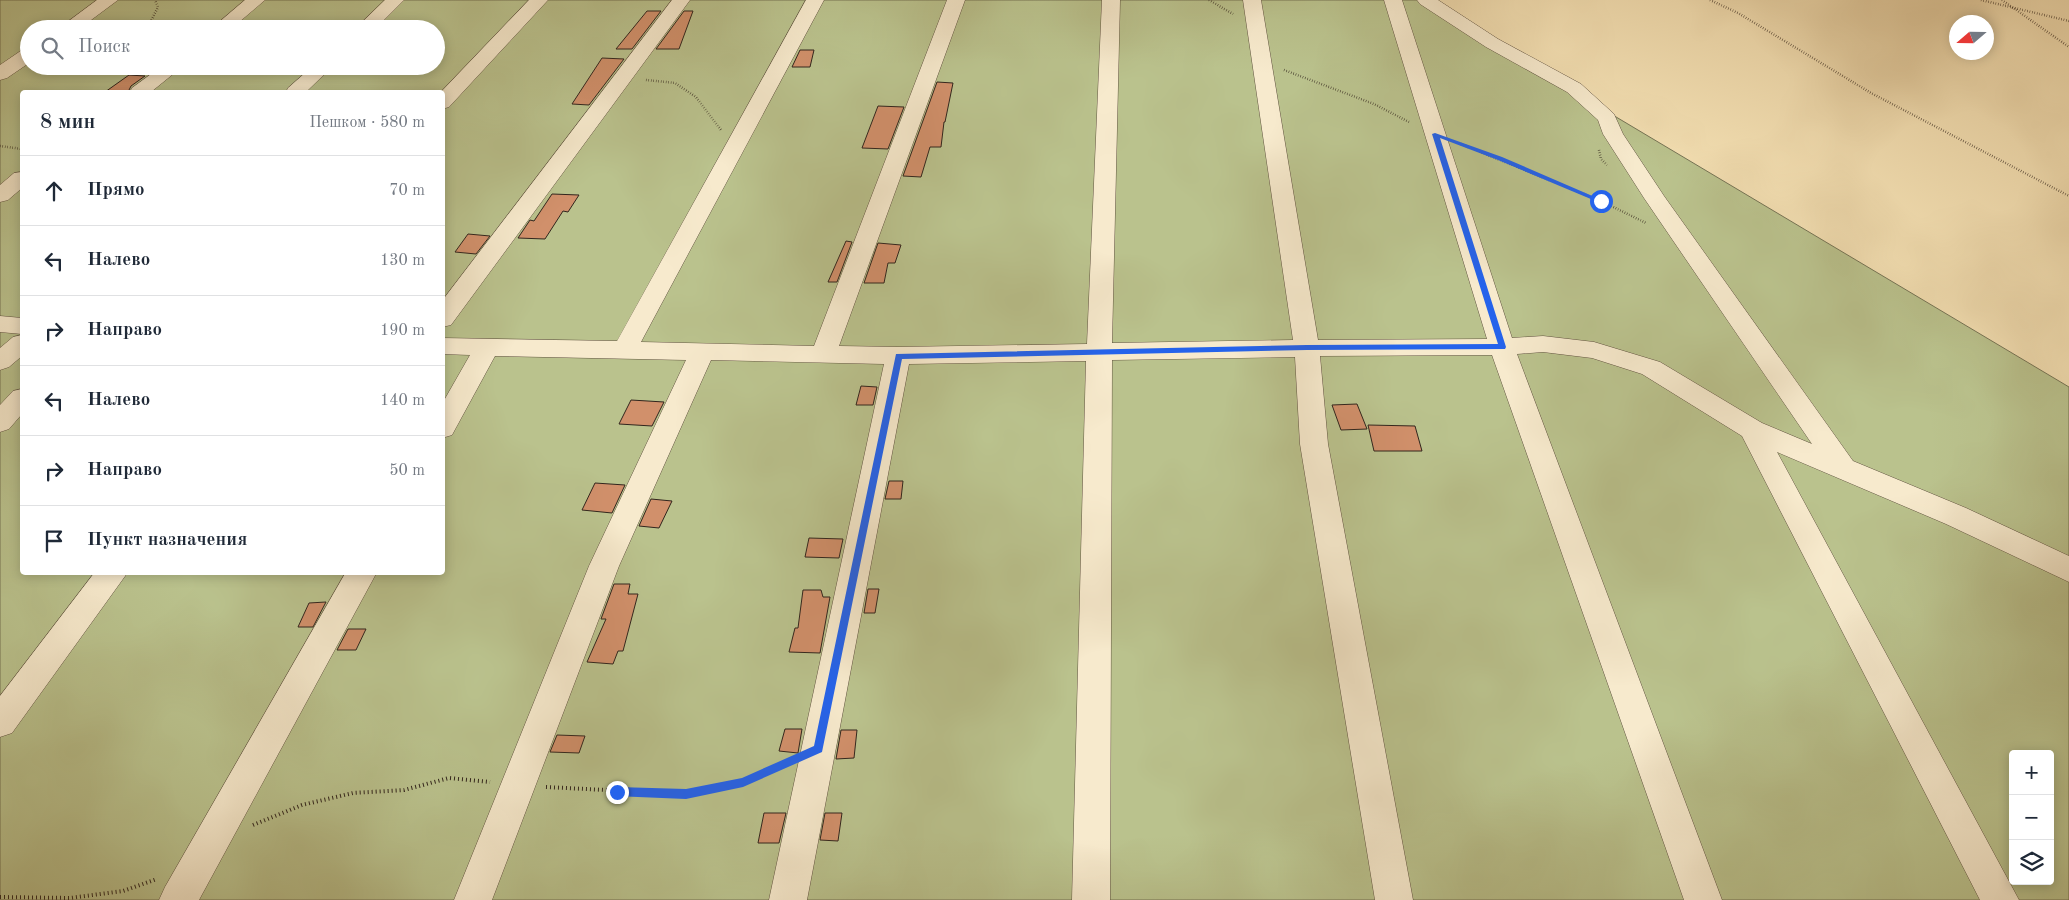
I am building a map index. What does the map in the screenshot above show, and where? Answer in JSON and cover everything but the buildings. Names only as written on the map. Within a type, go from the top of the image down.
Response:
[{"type":"street","points":[[80,20],[109,0]]},
{"type":"street","points":[[231,20],[256,0]]},
{"type":"street","points":[[374,20],[395,0]]},
{"type":"street","points":[[445,100],[539,0]]},
{"type":"street","points":[[445,315],[681,0]]},
{"type":"street","points":[[625,349],[815,0]]},
{"type":"street","points":[[823,354],[956,0]]},
{"type":"street","points":[[1091,900],[1099,352],[1111,0]]},
{"type":"street","points":[[1252,0],[1307,348],[1314,444],[1394,900]]},
{"type":"street","points":[[1393,0],[1502,347],[1703,900]]},
{"type":"street","points":[[1426,0],[1492,43],[1574,88],[1607,118],[1613,134],[1680,236],[1843,468]]},
{"type":"street","points":[[0,74],[20,60]]},
{"type":"street","points":[[141,90],[162,75]]},
{"type":"street","points":[[297,90],[314,75]]},
{"type":"street","points":[[0,195],[20,180]]},
{"type":"street","points":[[0,324],[20,326]]},
{"type":"street","points":[[445,346],[898,356],[1307,348],[1502,347],[1542,344],[1594,350],[1651,368],[1752,430],[1956,516],[2069,570]]},
{"type":"street","points":[[0,361],[20,346]]},
{"type":"street","points":[[445,423],[487,348]]},
{"type":"street","points":[[473,900],[604,566],[702,352]]},
{"type":"street","points":[[788,900],[898,356]]},
{"type":"street","points":[[0,422],[20,400]]},
{"type":"street","points":[[1752,430],[2000,900]]},
{"type":"street","points":[[0,722],[111,575]]},
{"type":"street","points":[[168,889],[360,575]]},
{"type":"path","points":[[152,20],[158,7],[155,0]]},
{"type":"path","points":[[1710,0],[1738,13],[1871,93],[2069,196]]},
{"type":"path","points":[[1984,0],[2069,20]]},
{"type":"path","points":[[2002,0],[2069,47]]},
{"type":"path","points":[[1262,63],[1293,72],[1374,104],[1435,134],[1507,161],[1680,236]]},
{"type":"path","points":[[622,78],[675,83],[696,97],[722,130],[736,142]]},
{"type":"path","points":[[0,146],[20,149]]},
{"type":"path","points":[[247,827],[302,804],[353,793],[404,790],[449,778],[617,792],[686,794],[743,782],[819,749]]},
{"type":"path","points":[[0,898],[70,898],[123,891],[168,889]]},
{"type":"green space","points":[[0,0],[1426,0],[1492,43],[2069,387],[2069,900],[0,900]]},
{"type":"route","points":[[617,792],[686,794],[743,782],[819,749],[898,356],[1307,348],[1502,347],[1435,134],[1500,158],[1549,181],[1601,201]]}]
